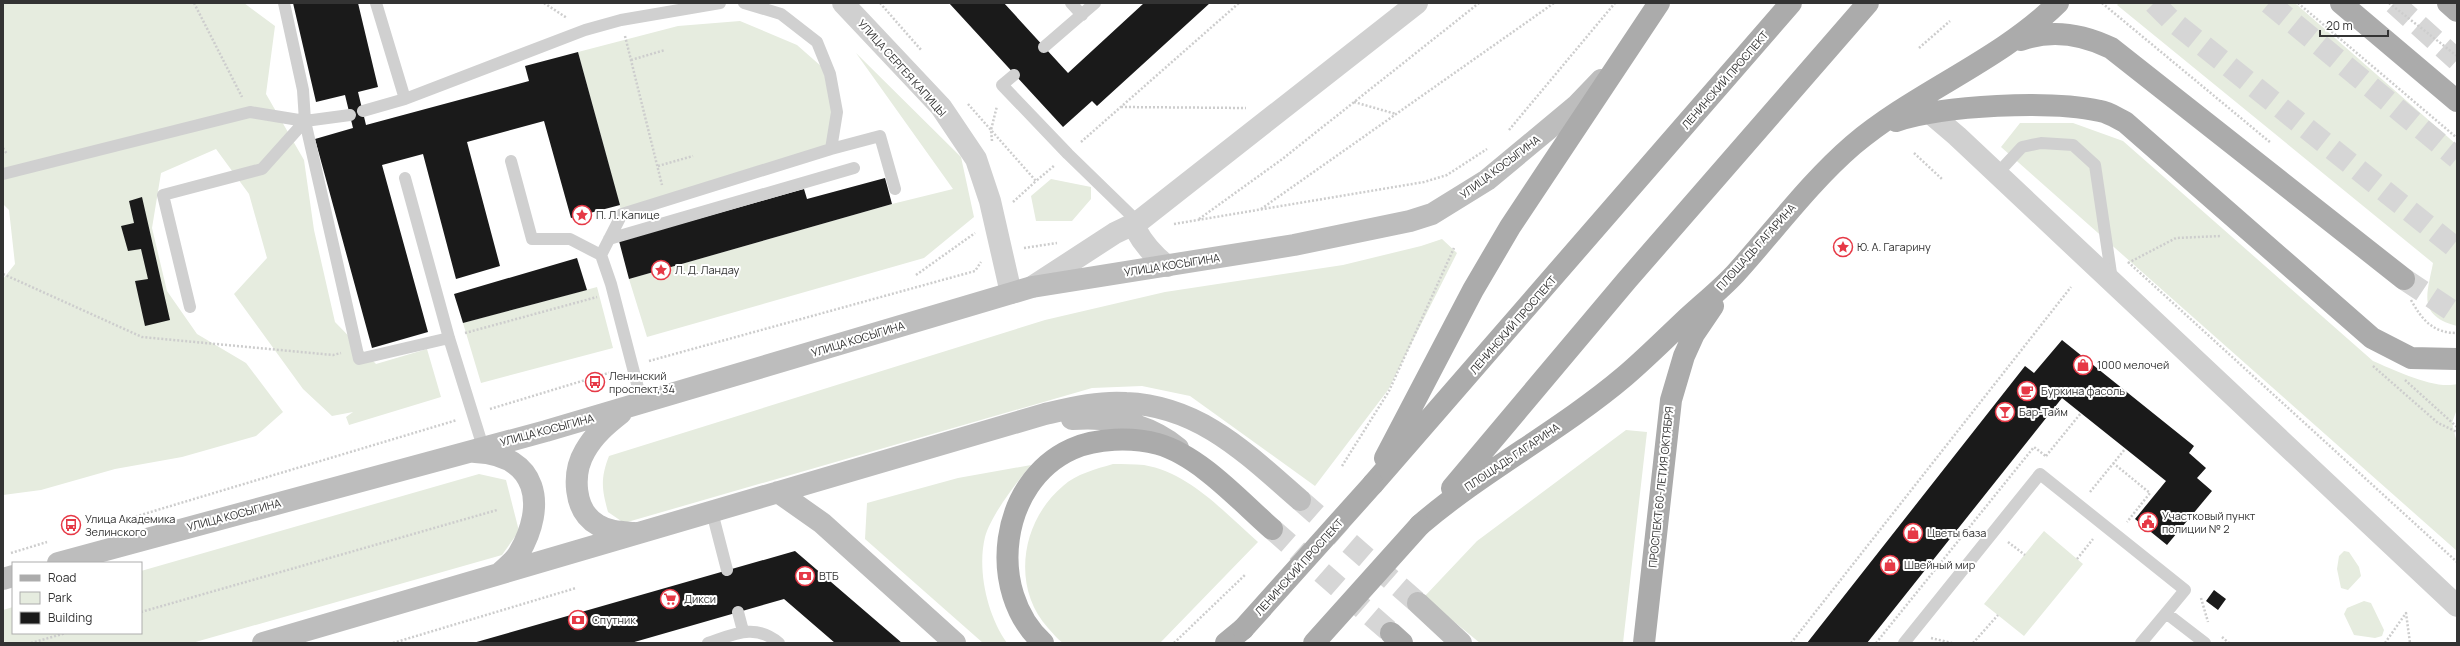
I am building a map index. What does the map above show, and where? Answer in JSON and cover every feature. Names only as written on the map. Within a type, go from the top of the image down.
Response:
[{"type":"main road","points":[[1373,484],[1473,290],[1510,226],[1618,62],[1659,3]]},
{"type":"main road","name":"ЛЕНИНСКИЙ ПРОСПЕКТ","points":[[1226,643],[1237,636],[1373,484],[1791,3]]},
{"type":"main road","points":[[1314,643],[1486,450],[1627,280],[1868,3]]},
{"type":"main road","name":"ПЛОЩАДЬ ГАГАРИНА","points":[[1420,525],[1446,502],[1589,405],[1626,376],[1733,275],[1827,169],[1854,144],[1879,126],[2008,45],[2035,25],[2058,3]]},
{"type":"main road","points":[[2341,3],[2457,101]]},
{"type":"main road","points":[[2448,3],[2457,11]]},
{"type":"main road","points":[[2008,45],[2029,37],[2049,34],[2090,38],[2111,48],[2407,286]]},
{"type":"main road","name":"УЛИЦА КОСЫГИНА","points":[[62,562],[634,405],[1032,287],[1167,266],[1386,228],[1432,214],[1457,200],[1513,160],[1576,106],[1618,62]]},
{"type":"main road","points":[[1879,126],[1907,117],[1958,109],[2072,106],[2102,111],[2125,122],[2372,338],[2411,358],[2457,359]]},
{"type":"main road","name":"ПРОСПЕКТ 60-ЛЕТИЯ ОКТЯБРЯ","points":[[1644,643],[1670,400],[1684,356],[1694,334],[1733,275]]},
{"type":"main road","points":[[263,643],[304,637],[499,574],[778,492],[1073,408],[1100,404],[1147,404],[1169,409],[1212,428],[1300,500]]},
{"type":"main road","points":[[634,405],[598,432],[584,451],[576,472],[577,493],[585,512],[598,525],[616,532],[642,533]]},
{"type":"main road","points":[[974,436],[1050,420],[1084,418],[1128,422],[1161,435],[1272,529]]},
{"type":"main road","points":[[1043,643],[1035,636],[1021,614],[1011,592],[1007,566],[1007,543],[1012,523],[1034,480],[1052,462],[1072,449],[1094,443],[1115,440],[1158,444],[1178,451],[1197,464]]},
{"type":"main road","points":[[475,449],[510,459],[526,474],[534,493],[535,512],[531,529],[518,555],[499,574]]},
{"type":"main road","points":[[778,492],[822,523],[955,643]]},
{"type":"main road","points":[[1418,603],[1461,643]]},
{"type":"street","name":"УЛИЦА СЕРГЕЯ КАПИЦЫ","points":[[843,3],[941,107],[976,159],[984,180],[994,254],[1011,293]]},
{"type":"street","points":[[1032,287],[1115,233],[1138,222],[1417,3]]},
{"type":"street","points":[[1930,114],[1997,174],[2457,606]]},
{"type":"street","points":[[1138,222],[1136,230],[1143,243],[1151,253],[1167,266]]},
{"type":"lane","points":[[284,3],[303,90],[305,121],[360,359],[449,338]]},
{"type":"lane","points":[[376,3],[405,99]]},
{"type":"lane","points":[[363,111],[405,99],[585,30],[621,20],[720,3]]},
{"type":"lane","points":[[744,3],[781,14],[817,42],[830,74],[837,112],[830,149]]},
{"type":"lane","points":[[1071,3],[1082,15]]},
{"type":"lane","points":[[1044,47],[1095,3]]},
{"type":"lane","points":[[1014,75],[1002,85],[1068,154],[1138,222]]},
{"type":"lane","points":[[1930,114],[1930,103],[1934,91]]},
{"type":"lane","points":[[3,174],[250,112],[305,121],[350,115]]},
{"type":"lane","points":[[190,307],[164,196],[262,169],[305,121]]},
{"type":"lane","points":[[601,255],[622,214],[830,149],[880,136],[896,189]]},
{"type":"lane","points":[[1997,174],[2022,147],[2041,143],[2073,145],[2095,165],[2112,283]]},
{"type":"lane","points":[[511,161],[532,239],[570,239],[601,255],[614,292],[633,366],[634,405]]},
{"type":"lane","points":[[609,240],[854,168]]},
{"type":"lane","points":[[405,178],[449,338],[473,415],[475,449]]},
{"type":"lane","points":[[1904,643],[2040,474],[2185,590],[2141,643]]},
{"type":"lane","points":[[712,512],[727,570]]},
{"type":"lane","points":[[738,612],[743,631]]},
{"type":"lane","points":[[2166,613],[2205,643]]},
{"type":"lane","points":[[708,643],[743,631],[768,633],[779,643]]},
{"type":"path","points":[[194,3],[250,112]]},
{"type":"path","points":[[544,3],[585,30]]},
{"type":"path","points":[[880,3],[925,55]]},
{"type":"path","points":[[966,102],[1036,181],[1239,3]]},
{"type":"path","points":[[1199,220],[1281,160],[1479,3]]},
{"type":"path","points":[[1260,209],[1554,3]]},
{"type":"path","points":[[1505,134],[1615,3]]},
{"type":"path","points":[[2102,3],[2273,145]]},
{"type":"path","points":[[2298,3],[2457,138]]},
{"type":"path","points":[[2389,3],[2457,56]]},
{"type":"path","points":[[621,20],[666,200]]},
{"type":"path","points":[[1918,48],[1950,21]]},
{"type":"path","points":[[631,60],[665,50]]},
{"type":"path","points":[[1354,102],[1396,114]]},
{"type":"path","points":[[1121,107],[1284,108]]},
{"type":"path","points":[[1169,225],[1424,182],[1447,175],[1489,147]]},
{"type":"path","points":[[1914,153],[1943,180]]},
{"type":"path","points":[[658,166],[693,156]]},
{"type":"path","points":[[2128,263],[2176,238],[2227,236]]},
{"type":"path","points":[[116,522],[633,366],[975,271],[994,254],[1062,242]]},
{"type":"path","points":[[2107,247],[2128,263],[2457,562]]},
{"type":"path","points":[[1342,466],[1389,391],[1454,248]]},
{"type":"path","points":[[3,274],[142,337],[333,355]]},
{"type":"path","points":[[2407,286],[2421,318],[2444,333],[2457,333]]},
{"type":"path","points":[[1790,643],[2071,288]]},
{"type":"path","points":[[449,338],[614,292]]},
{"type":"path","points":[[2368,361],[2438,423],[2457,429]]},
{"type":"path","points":[[2401,376],[2457,429]]},
{"type":"path","points":[[2046,457],[2081,413]]},
{"type":"path","points":[[1876,643],[2034,447],[2052,461]]},
{"type":"path","points":[[2090,492],[2125,449]]},
{"type":"path","points":[[2113,463],[2150,493],[2127,522]]},
{"type":"path","points":[[2084,487],[2096,497]]},
{"type":"path","points":[[2144,500],[2148,503]]},
{"type":"path","points":[[142,612],[497,510]]},
{"type":"path","points":[[2121,517],[2133,526]]},
{"type":"path","points":[[2077,559],[2104,525]]},
{"type":"path","points":[[3,555],[48,542]]},
{"type":"path","points":[[1174,643],[1246,574]]},
{"type":"path","points":[[393,643],[576,588]]},
{"type":"path","points":[[2199,591],[2209,626]]},
{"type":"path","points":[[2385,643],[2406,613],[2410,643]]},
{"type":"path","points":[[1973,643],[1998,615]]},
{"type":"path","points":[[31,643],[62,634]]},
{"type":"path","points":[[2220,636],[2229,643]]},
{"type":"green space","points":[[3,3],[244,3],[275,26],[266,94],[304,160],[314,230],[335,322],[376,364],[427,349],[441,397],[349,425],[346,417],[353,412],[332,416],[303,389],[234,294],[267,258],[249,194],[216,149],[161,173],[152,228],[167,291],[197,334],[246,363],[283,412],[256,436],[182,457],[115,469],[41,490],[3,495],[3,279],[15,264],[9,210],[3,204]]},
{"type":"green space","points":[[2119,3],[2295,3],[2457,145],[2457,326],[2444,321],[2430,310],[2427,294],[2433,263],[2117,5]]},
{"type":"green space","points":[[740,21],[797,45],[830,74],[837,112],[831,149],[622,214],[578,52],[678,26]]},
{"type":"green space","points":[[856,53],[961,157],[974,217],[924,258],[647,337],[629,279],[892,204],[953,189]]},
{"type":"green space","points":[[2020,123],[2073,123],[2123,141],[2373,361],[2426,382],[2448,385],[2457,384],[2457,409],[2452,423],[2457,443],[2457,551],[2001,147]]},
{"type":"green space","points":[[1051,179],[1091,187],[1091,199],[1072,221],[1036,221],[1031,196]]},
{"type":"green space","points":[[1442,239],[1457,253],[1388,390],[1315,486],[1190,396],[1142,386],[1092,388],[624,523],[608,512],[604,497],[603,478],[609,456],[1045,320],[1165,292],[1343,265],[1421,246]]},
{"type":"green space","points":[[597,287],[613,348],[481,383],[463,323]]},
{"type":"green space","points":[[1626,430],[1647,432],[1623,643],[1480,643],[1424,597],[1477,541]]},
{"type":"green space","points":[[1113,464],[1144,465],[1161,469],[1177,476],[1192,485],[1220,507],[1258,542],[1160,643],[1063,643],[1048,628],[1036,612],[1029,593],[1025,574],[1026,555],[1030,536],[1038,517],[1049,500],[1063,486],[1080,475]]},
{"type":"green space","points":[[1031,465],[998,509],[985,537],[982,564],[983,578],[989,606],[1000,632],[1007,643],[983,643],[865,539],[867,503],[958,478]]},
{"type":"green space","points":[[479,474],[506,480],[519,531],[502,555],[192,643],[3,643],[3,610],[12,607],[12,634],[142,634],[142,571]]},
{"type":"green space","points":[[2044,531],[2083,564],[2024,636],[1984,604]]},
{"type":"green space","points":[[2344,551],[2349,552],[2359,567],[2361,576],[2348,590],[2341,588],[2337,569],[2339,556]]},
{"type":"green space","points":[[2364,601],[2371,603],[2384,630],[2382,636],[2375,638],[2354,635],[2344,614],[2347,608]]},
{"type":"building","points":[[293,3],[358,3],[378,87],[358,92],[366,125],[529,81],[525,66],[578,52],[620,205],[571,218],[544,121],[467,142],[500,266],[456,279],[423,154],[382,165],[428,332],[372,348],[315,139],[353,128],[345,95],[316,102]]},
{"type":"building","points":[[949,3],[1004,3],[1068,73],[1144,3],[1210,3],[1097,106],[1092,101],[1063,127]]},
{"type":"building","points":[[885,178],[892,204],[629,279],[619,241],[804,189],[807,199]]},
{"type":"building","points":[[142,197],[170,320],[145,326],[135,281],[148,279],[141,249],[128,251],[121,226],[134,223],[129,201]]},
{"type":"building","points":[[577,258],[587,290],[463,323],[454,294]]},
{"type":"building","points":[[2062,340],[2194,446],[2189,453],[2206,468],[2197,478],[2212,491],[2167,545],[2135,519],[2166,481],[2062,398],[1867,643],[1807,643],[2025,366],[2034,373]]},
{"type":"building","points":[[795,551],[902,643],[835,643],[784,599],[631,643],[473,643]]},
{"type":"building","points":[[2214,590],[2226,599],[2218,610],[2206,601]]},
{"type":"tunnel","points":[[2154,3],[2170,19],[2457,249]]},
{"type":"tunnel","points":[[2269,3],[2457,158]]},
{"type":"tunnel","points":[[2394,3],[2457,60]]},
{"type":"tunnel","points":[[2404,279],[2457,314]]},
{"type":"tunnel","points":[[1300,500],[1418,603]]},
{"type":"tunnel","points":[[1272,529],[1391,633]]},
{"type":"place","name":"П. Л. Капице","points":[[582,215]]},
{"type":"place","name":"Ю. А. Гагарину","points":[[1843,247]]},
{"type":"place","name":"Л. Д. Ландау","points":[[661,270]]},
{"type":"place","name":"1000 мелочей","points":[[2083,365]]},
{"type":"place","name":"Ленинский проспект, 34","points":[[595,382]]},
{"type":"place","name":"Буркина фасоль","points":[[2027,391]]},
{"type":"place","name":"Бар-Тайм","points":[[2005,412]]},
{"type":"place","name":"Участковый пункт полиции № 2","points":[[2148,522]]},
{"type":"place","name":"Улица Академика Зелинского","points":[[71,525]]},
{"type":"place","name":"Цветы база","points":[[1913,533]]},
{"type":"place","name":"Швейный мир","points":[[1890,565]]},
{"type":"place","name":"ВТБ","points":[[805,576]]},
{"type":"place","name":"Дикси","points":[[670,599]]},
{"type":"place","name":"Спутник","points":[[578,620]]}]
